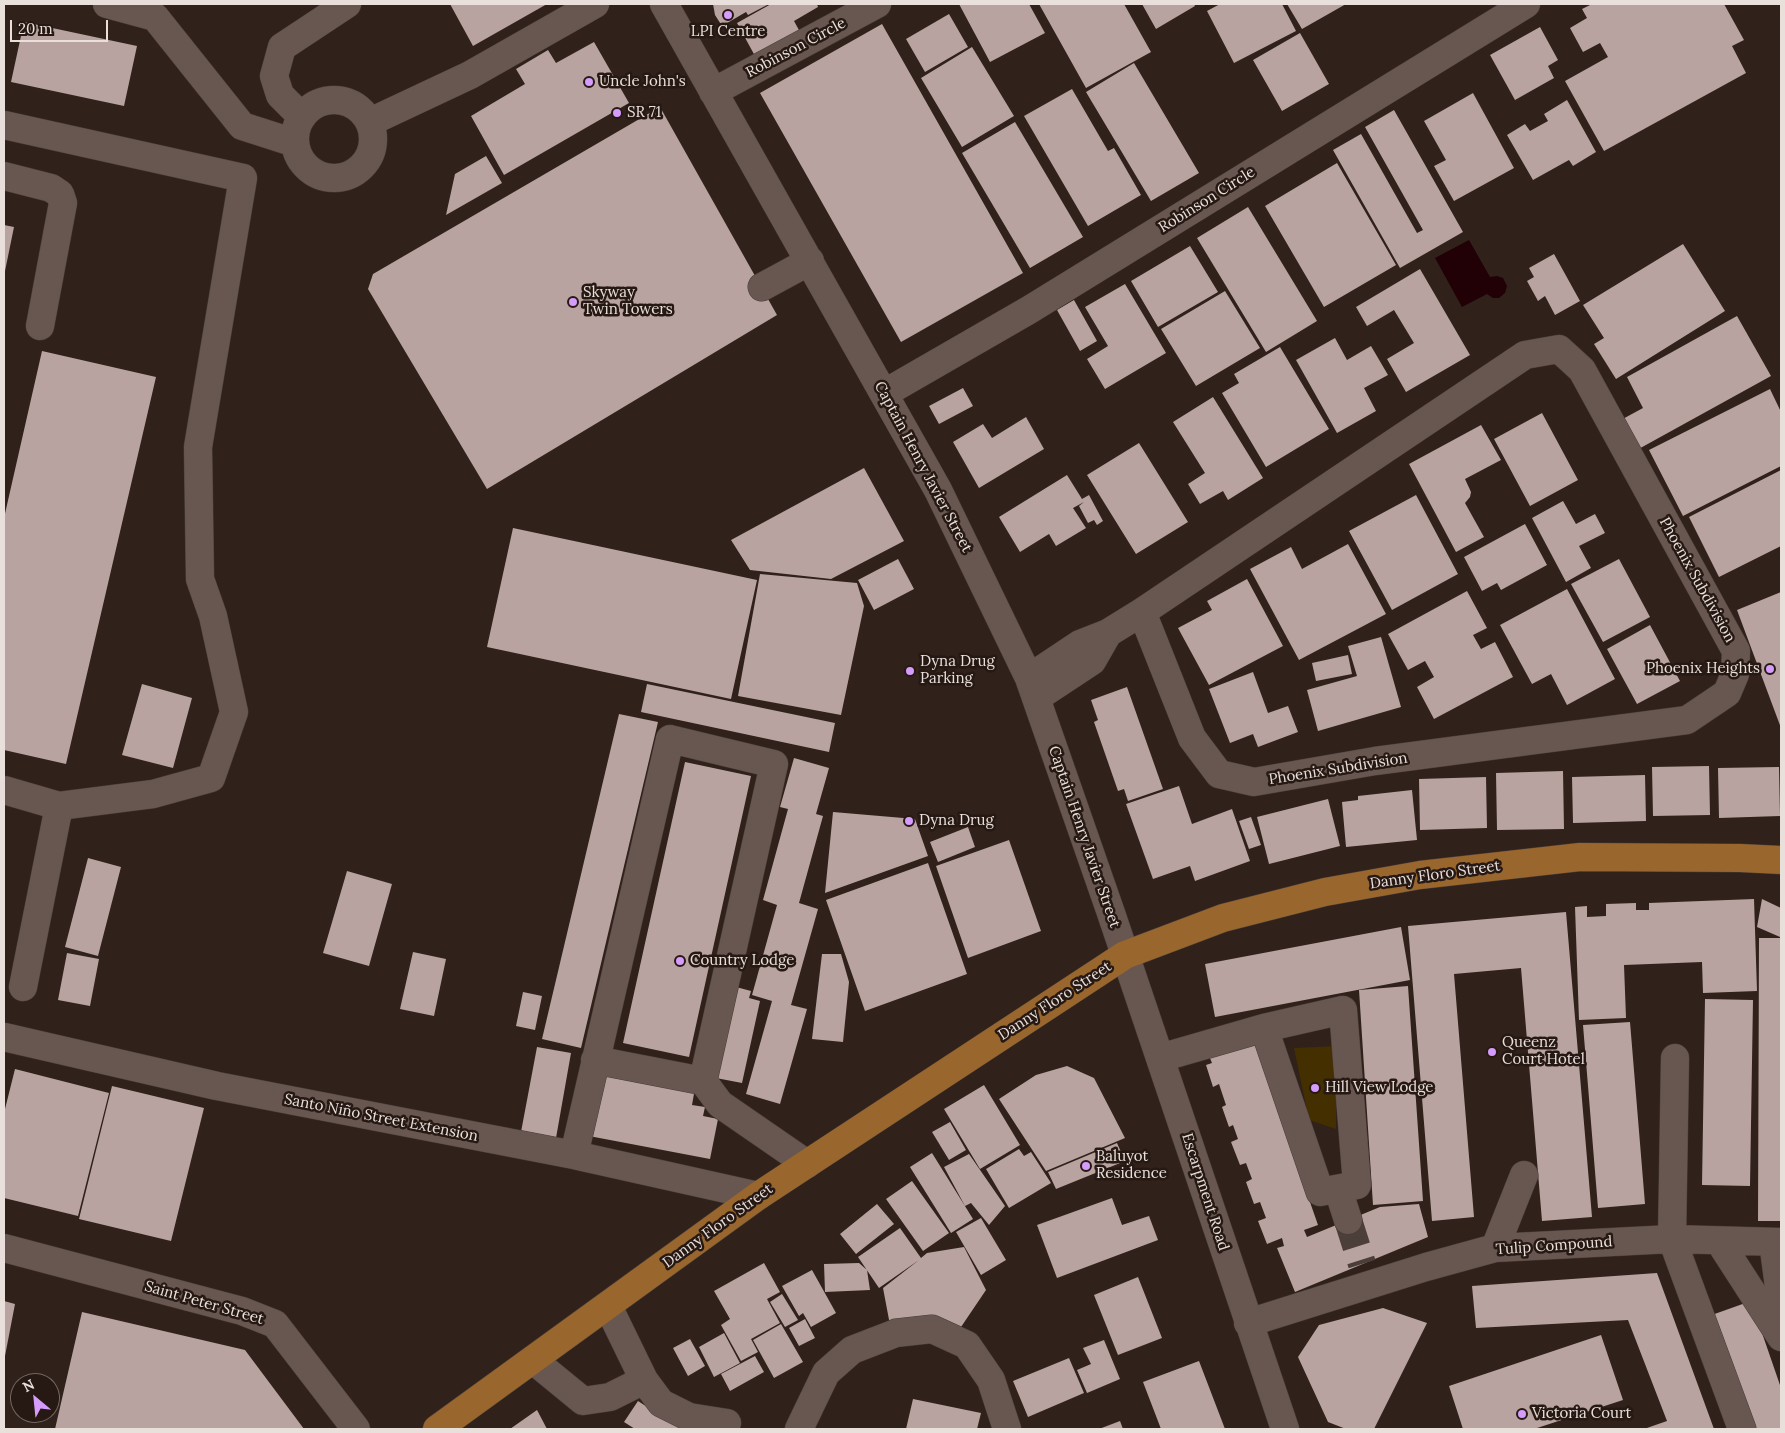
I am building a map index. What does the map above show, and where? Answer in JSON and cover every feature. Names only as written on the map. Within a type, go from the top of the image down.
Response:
[{"type":"main road","name":"Danny Floro Street","points":[[437,1429],[758,1196],[1125,956],[1223,918],[1325,892],[1420,875],[1580,857],[1781,860]]},
{"type":"street","points":[[107,4],[155,17],[242,126],[299,130]]},
{"type":"street","points":[[299,130],[280,95],[274,76],[282,47],[347,4]]},
{"type":"street","points":[[370,122],[470,75],[595,4]]},
{"type":"street","name":"Captain Henry Javier Street","points":[[664,4],[938,490],[1032,688],[1125,956]]},
{"type":"street","name":"Robinson Circle","points":[[713,92],[878,4]]},
{"type":"street","name":"Robinson Circle","points":[[885,393],[1029,310],[1526,4]]},
{"type":"street","points":[[337,100],[350,103],[362,111],[370,122],[374,135],[372,148],[367,161],[357,171],[344,177],[330,178],[317,174],[306,166],[299,155],[299,130],[311,107],[323,101],[337,100]]},
{"type":"street","points":[[4,125],[243,178],[198,447],[200,579],[213,616],[234,712],[211,778],[153,794],[59,806],[4,790]]},
{"type":"street","points":[[4,176],[51,188],[60,194],[63,203],[40,326]]},
{"type":"street","points":[[762,287],[810,261]]},
{"type":"street","name":"Phoenix Subdivision","points":[[1032,688],[1080,644],[1108,633],[1142,612],[1525,355],[1559,349],[1582,370],[1736,651],[1735,674],[1727,693],[1687,720],[1375,761],[1254,782],[1220,774],[1192,738],[1142,612]]},
{"type":"street","points":[[574,1155],[670,739],[774,764],[703,1081]]},
{"type":"street","points":[[23,987],[59,806]]},
{"type":"street","name":"Escarpment Road","points":[[1125,956],[1285,1429]]},
{"type":"street","points":[[1160,1058],[1264,1028],[1343,1010],[1357,1185],[1320,1192],[1264,1028]]},
{"type":"street","name":"Santo Niño Street Extension","points":[[4,1038],[217,1086],[574,1155],[758,1196]]},
{"type":"street","points":[[1674,1058],[1672,1239],[1742,1429]]},
{"type":"street","points":[[595,1060],[703,1081],[720,1104],[807,1164]]},
{"type":"street","points":[[1496,1248],[1524,1175]]},
{"type":"street","points":[[1338,1189],[1348,1220]]},
{"type":"street","name":"Tulip Compound","points":[[1248,1323],[1366,1275],[1496,1248],[1672,1239],[1719,1242],[1777,1242]]},
{"type":"street","points":[[1719,1242],[1781,1337]]},
{"type":"street","points":[[1777,1242],[1781,1302]]},
{"type":"street","name":"Saint Peter Street","points":[[4,1248],[242,1311],[275,1324],[356,1429]]},
{"type":"street","points":[[608,1306],[644,1380],[661,1403],[689,1417],[727,1423]]},
{"type":"street","points":[[800,1429],[826,1373],[852,1350],[896,1333],[932,1329],[967,1345],[991,1380],[1008,1429]]},
{"type":"street","points":[[533,1360],[583,1401],[610,1397],[644,1380]]},
{"type":"shaded area","points":[[1469,240],[1490,277],[1497,276],[1503,278],[1507,286],[1505,293],[1499,298],[1493,298],[1487,294],[1462,307],[1435,258]]},
{"type":"shaded area","points":[[1337,1046],[1336,1129],[1309,1120],[1294,1048]]},
{"type":"building","points":[[450,4],[547,4],[473,46]]},
{"type":"building","name":"LPI Centre","points":[[713,4],[769,4],[748,15],[746,12],[722,26],[715,15]]},
{"type":"building","points":[[771,4],[817,4],[818,7],[794,21],[800,32],[755,56],[737,23]]},
{"type":"building","points":[[959,4],[1029,4],[1045,33],[990,62]]},
{"type":"building","points":[[1039,4],[1124,4],[1151,52],[1086,88]]},
{"type":"building","points":[[1142,4],[1194,4],[1195,6],[1156,29]]},
{"type":"building","points":[[1220,4],[1282,4],[1296,31],[1234,63],[1207,11]]},
{"type":"building","points":[[1287,4],[1346,4],[1302,29]]},
{"type":"building","points":[[1592,4],[1724,4],[1744,40],[1732,46],[1746,73],[1604,151],[1565,81],[1608,57],[1600,43],[1583,52],[1570,28],[1587,18],[1582,9]]},
{"type":"building","points":[[949,14],[968,47],[925,72],[906,39]]},
{"type":"building","points":[[24,22],[137,46],[124,106],[11,82]]},
{"type":"building","points":[[882,24],[1023,273],[901,342],[760,93]]},
{"type":"building","points":[[1540,27],[1558,60],[1548,66],[1554,78],[1515,100],[1490,55]]},
{"type":"building","points":[[1300,33],[1329,84],[1282,111],[1253,60]]},
{"type":"building","points":[[594,42],[629,103],[504,175],[471,116],[525,84],[516,69],[548,50],[556,63]]},
{"type":"building","points":[[972,47],[1014,116],[962,147],[921,78]]},
{"type":"building","points":[[1134,63],[1199,173],[1151,201],[1086,92]]},
{"type":"building","points":[[1072,89],[1108,151],[1114,148],[1141,195],[1088,226],[1024,116]]},
{"type":"building","points":[[1473,93],[1514,168],[1454,201],[1434,166],[1446,160],[1424,121]]},
{"type":"building","points":[[1567,100],[1596,152],[1573,166],[1569,160],[1533,180],[1507,135],[1525,124],[1530,131],[1548,121],[1544,114]]},
{"type":"building","name":"Skyway Twin Towers","points":[[660,107],[777,315],[487,489],[368,289],[373,274]]},
{"type":"building","points":[[1394,110],[1463,232],[1400,268],[1333,150],[1361,134],[1417,233],[1423,230],[1365,127]]},
{"type":"building","points":[[1015,122],[1083,237],[1030,268],[962,153]]},
{"type":"building","points":[[486,156],[502,183],[446,215],[455,174]]},
{"type":"building","points":[[1337,163],[1396,265],[1324,307],[1265,206]]},
{"type":"building","points":[[1248,207],[1317,321],[1266,352],[1197,238]]},
{"type":"building","points":[[4,225],[14,227],[5,271],[4,270]]},
{"type":"building","points":[[1683,244],[1725,311],[1616,379],[1594,344],[1604,338],[1583,305]]},
{"type":"building","points":[[1190,246],[1218,292],[1158,327],[1131,281]]},
{"type":"building","points":[[1554,254],[1580,301],[1555,315],[1545,296],[1538,301],[1527,281],[1534,277],[1529,268]]},
{"type":"building","points":[[1420,269],[1470,355],[1406,392],[1387,359],[1414,343],[1394,310],[1367,326],[1356,307]]},
{"type":"building","points":[[1125,284],[1166,353],[1105,389],[1087,359],[1108,346],[1085,307]]},
{"type":"building","points":[[1225,291],[1260,348],[1196,386],[1161,329]]},
{"type":"building","points":[[1074,300],[1097,341],[1080,351],[1057,310]]},
{"type":"building","points":[[1737,316],[1771,376],[1635,451],[1619,421],[1643,408],[1627,377]]},
{"type":"building","points":[[1335,338],[1347,360],[1371,346],[1388,375],[1364,388],[1376,411],[1337,433],[1296,360]]},
{"type":"building","points":[[1280,347],[1329,429],[1266,467],[1222,393],[1239,383],[1234,374]]},
{"type":"building","points":[[42,351],[156,377],[66,764],[4,750],[4,518]]},
{"type":"building","points":[[963,388],[973,406],[939,424],[929,406]]},
{"type":"building","points":[[1770,389],[1781,412],[1781,466],[1683,516],[1649,450]]},
{"type":"building","points":[[1213,397],[1263,478],[1228,500],[1223,491],[1200,504],[1188,484],[1205,473],[1173,422]]},
{"type":"building","points":[[1542,413],[1578,480],[1530,506],[1494,439]]},
{"type":"building","points":[[1026,417],[1044,449],[979,488],[953,442],[983,424],[992,438]]},
{"type":"building","points":[[1481,425],[1501,460],[1465,479],[1471,492],[1470,497],[1465,503],[1484,537],[1456,552],[1409,464]]},
{"type":"building","points":[[1139,443],[1188,522],[1136,554],[1087,475]]},
{"type":"building","points":[[864,468],[904,541],[831,579],[750,570],[731,540]]},
{"type":"building","points":[[1781,470],[1781,546],[1719,577],[1689,517]]},
{"type":"building","points":[[1067,475],[1082,499],[1089,495],[1103,521],[1097,525],[1094,520],[1088,523],[1079,506],[1084,502],[1073,508],[1086,528],[1056,546],[1049,534],[1020,552],[999,517]]},
{"type":"building","points":[[1416,495],[1458,574],[1392,610],[1349,531]]},
{"type":"building","points":[[1563,501],[1576,524],[1595,514],[1605,533],[1579,546],[1591,568],[1566,582],[1532,518]]},
{"type":"building","points":[[1525,524],[1547,565],[1501,590],[1497,583],[1482,591],[1464,557]]},
{"type":"building","points":[[513,528],[757,580],[731,699],[487,647]]},
{"type":"building","points":[[1348,544],[1386,614],[1299,660],[1250,569],[1291,547],[1302,569]]},
{"type":"building","points":[[898,559],[914,589],[874,610],[858,580]]},
{"type":"building","points":[[1619,559],[1650,617],[1603,642],[1571,584]]},
{"type":"building","points":[[760,574],[857,583],[864,606],[841,715],[738,696]]},
{"type":"building","points":[[1247,579],[1283,646],[1209,685],[1178,628],[1212,610],[1207,601]]},
{"type":"building","points":[[1567,589],[1615,679],[1567,705],[1551,674],[1532,684],[1500,625]]},
{"type":"building","points":[[1467,591],[1487,628],[1473,635],[1481,649],[1495,642],[1513,677],[1434,719],[1417,687],[1434,677],[1425,661],[1408,670],[1388,634]]},
{"type":"building","name":"Phoenix Heights","points":[[1781,592],[1781,728],[1737,610]]},
{"type":"building","points":[[1650,625],[1680,681],[1637,704],[1607,649]]},
{"type":"building","points":[[1381,637],[1401,707],[1318,731],[1307,690],[1357,676],[1348,646]]},
{"type":"building","points":[[1348,655],[1352,674],[1316,681],[1312,663]]},
{"type":"building","points":[[1253,672],[1268,713],[1288,706],[1298,732],[1258,747],[1253,734],[1230,743],[1209,689]]},
{"type":"building","points":[[142,684],[192,698],[173,768],[122,755]]},
{"type":"building","points":[[647,684],[835,723],[829,752],[641,712]]},
{"type":"building","points":[[1127,687],[1163,789],[1128,801],[1124,789],[1118,791],[1094,722],[1098,720],[1091,700]]},
{"type":"building","points":[[619,714],[658,722],[581,1048],[542,1039]]},
{"type":"building","points":[[794,758],[829,768],[816,814],[823,816],[799,903],[818,909],[791,1005],[807,1009],[780,1104],[746,1094],[772,1001],[752,995],[777,905],[763,900],[788,809],[780,807]]},
{"type":"building","points":[[685,762],[751,776],[689,1057],[623,1043]]},
{"type":"building","points":[[1709,766],[1710,815],[1653,816],[1652,767]]},
{"type":"building","points":[[1779,767],[1780,816],[1719,818],[1718,768]]},
{"type":"building","points":[[1563,771],[1564,829],[1497,830],[1496,773]]},
{"type":"building","points":[[1645,775],[1646,821],[1573,823],[1572,777]]},
{"type":"building","points":[[1486,777],[1487,828],[1420,830],[1419,779]]},
{"type":"building","points":[[1179,786],[1192,824],[1232,809],[1250,861],[1195,881],[1190,866],[1153,879],[1126,804]]},
{"type":"building","points":[[1412,790],[1417,840],[1346,847],[1342,802],[1358,800],[1358,796]]},
{"type":"building","points":[[1328,799],[1340,846],[1269,864],[1257,817]]},
{"type":"building","points":[[833,812],[915,819],[928,856],[825,893]]},
{"type":"building","points":[[1251,817],[1261,845],[1249,849],[1239,821]]},
{"type":"building","points":[[968,827],[975,847],[938,862],[930,842]]},
{"type":"building","points":[[1009,840],[1041,931],[968,958],[936,866]]},
{"type":"building","points":[[88,858],[121,867],[98,956],[65,947]]},
{"type":"building","points":[[928,863],[967,974],[865,1011],[826,900]]},
{"type":"building","points":[[347,871],[392,884],[369,966],[323,953]]},
{"type":"building","points":[[1754,899],[1757,991],[1703,993],[1702,962],[1624,965],[1626,1018],[1579,1020],[1575,907],[1587,906],[1587,917],[1606,916],[1606,904],[1636,903],[1636,910],[1649,910],[1649,903]]},
{"type":"building","points":[[1762,899],[1781,908],[1780,937],[1757,927]]},
{"type":"building","points":[[1566,912],[1592,1217],[1542,1221],[1521,968],[1454,974],[1474,1217],[1432,1221],[1408,926]]},
{"type":"building","points":[[1401,927],[1410,980],[1215,1017],[1205,964]]},
{"type":"building","points":[[1759,938],[1781,938],[1781,1221],[1758,1221]]},
{"type":"building","points":[[413,952],[446,959],[434,1016],[400,1009]]},
{"type":"building","points":[[67,953],[99,959],[90,1006],[58,1000]]},
{"type":"building","points":[[822,954],[841,954],[849,982],[843,1042],[812,1039]]},
{"type":"building","points":[[1408,986],[1423,1201],[1373,1205],[1359,990]]},
{"type":"building","points":[[736,987],[751,991],[749,998],[760,1001],[742,1083],[716,1078]]},
{"type":"building","points":[[523,992],[542,996],[535,1030],[516,1026]]},
{"type":"building","points":[[1705,999],[1753,1000],[1750,1186],[1702,1185]]},
{"type":"building","points":[[1630,1022],[1645,1204],[1598,1208],[1583,1025]]},
{"type":"building","points":[[1252,1036],[1318,1225],[1304,1230],[1307,1237],[1380,1207],[1419,1204],[1428,1237],[1295,1292],[1277,1248],[1284,1246],[1282,1238],[1267,1244],[1258,1221],[1266,1218],[1260,1202],[1254,1204],[1246,1182],[1252,1179],[1246,1163],[1240,1165],[1231,1142],[1238,1139],[1233,1125],[1229,1127],[1222,1107],[1226,1105],[1219,1084],[1213,1087],[1206,1065],[1212,1063],[1207,1051]]},
{"type":"building","points":[[537,1047],[571,1053],[556,1138],[521,1132]]},
{"type":"building","points":[[1067,1066],[1094,1078],[1125,1138],[1046,1171],[999,1099],[1036,1075]]},
{"type":"building","points":[[15,1069],[109,1093],[78,1216],[4,1198],[4,1113]]},
{"type":"building","points":[[601,1071],[695,1088],[692,1105],[705,1107],[703,1116],[718,1119],[710,1159],[589,1136]]},
{"type":"building","points":[[984,1085],[1020,1145],[980,1169],[944,1109]]},
{"type":"building","points":[[112,1086],[204,1108],[171,1241],[79,1219]]},
{"type":"building","points":[[950,1122],[966,1150],[949,1160],[932,1132]]},
{"type":"building","name":"Baluyot Residence","points":[[1117,1143],[1125,1161],[1056,1189],[1048,1172]]},
{"type":"building","points":[[1019,1149],[1024,1156],[1031,1152],[1051,1183],[1009,1208],[986,1169]]},
{"type":"building","points":[[932,1153],[973,1219],[951,1233],[910,1167]]},
{"type":"building","points":[[969,1154],[1005,1206],[989,1225],[971,1203],[965,1206],[944,1167]]},
{"type":"building","points":[[912,1181],[949,1233],[923,1251],[886,1199]]},
{"type":"building","points":[[1112,1198],[1122,1225],[1149,1216],[1158,1240],[1057,1278],[1037,1225]]},
{"type":"building","points":[[877,1204],[894,1224],[856,1254],[840,1234]]},
{"type":"building","points":[[981,1218],[1006,1260],[981,1275],[956,1232]]},
{"type":"building","points":[[900,1228],[921,1258],[927,1253],[964,1247],[986,1290],[961,1327],[928,1322],[890,1325],[883,1288],[919,1260],[879,1288],[858,1257]]},
{"type":"building","points":[[764,1263],[780,1292],[767,1299],[780,1323],[751,1339],[758,1352],[741,1361],[721,1325],[730,1319],[714,1291]]},
{"type":"building","points":[[859,1263],[867,1270],[870,1290],[825,1292],[824,1264]]},
{"type":"building","points":[[812,1270],[836,1313],[811,1327],[803,1313],[799,1316],[782,1286]]},
{"type":"building","points":[[1657,1273],[1714,1429],[1644,1429],[1667,1421],[1628,1320],[1476,1328],[1472,1286]]},
{"type":"building","points":[[1138,1277],[1162,1338],[1118,1355],[1094,1295]]},
{"type":"building","points":[[782,1294],[798,1320],[785,1327],[770,1302]]},
{"type":"building","points":[[4,1301],[15,1304],[5,1356],[4,1356]]},
{"type":"building","points":[[1751,1301],[1781,1388],[1781,1429],[1748,1429],[1709,1316]]},
{"type":"building","points":[[1383,1308],[1427,1323],[1374,1429],[1346,1429],[1328,1422],[1298,1357],[1319,1325]]},
{"type":"building","points":[[82,1312],[245,1350],[304,1429],[55,1429],[56,1423],[60,1423],[60,1407]]},
{"type":"building","points":[[805,1319],[815,1338],[799,1346],[789,1328]]},
{"type":"building","points":[[781,1324],[803,1362],[774,1378],[753,1340]]},
{"type":"building","points":[[724,1333],[740,1363],[714,1377],[699,1347]]},
{"type":"building","points":[[1601,1335],[1623,1400],[1534,1429],[1463,1429],[1449,1386]]},
{"type":"building","points":[[690,1339],[705,1366],[688,1376],[673,1348]]},
{"type":"building","points":[[1104,1340],[1120,1379],[1087,1393],[1077,1370],[1091,1364],[1083,1348]]},
{"type":"building","points":[[755,1356],[764,1372],[730,1391],[721,1374]]},
{"type":"building","points":[[1069,1358],[1084,1393],[1028,1417],[1013,1381]]},
{"type":"building","points":[[1199,1361],[1225,1429],[1161,1429],[1143,1382]]},
{"type":"building","points":[[913,1399],[981,1413],[977,1429],[906,1429]]},
{"type":"building","points":[[638,1401],[681,1429],[635,1429],[624,1422]]},
{"type":"building","points":[[537,1410],[547,1429],[510,1429]]},
{"type":"building","points":[[1120,1421],[1123,1429],[1099,1429]]},
{"type":"tunnel","points":[[1348,1220],[1362,1264]]},
{"type":"place","name":"LPI Centre","points":[[728,15]]},
{"type":"place","name":"Uncle John's","points":[[589,82]]},
{"type":"place","name":"SR 71","points":[[617,113]]},
{"type":"place","name":"Skyway Twin Towers","points":[[573,302]]},
{"type":"place","name":"Phoenix Heights","points":[[1770,669]]},
{"type":"place","name":"Dyna Drug Parking","points":[[910,671]]},
{"type":"place","name":"Dyna Drug","points":[[909,821]]},
{"type":"place","name":"Country Lodge","points":[[680,961]]},
{"type":"place","name":"Queenz Court Hotel","points":[[1492,1052]]},
{"type":"place","name":"Hill View Lodge","points":[[1315,1088]]},
{"type":"place","name":"Baluyot Residence","points":[[1086,1166]]},
{"type":"place","name":"Victoria Court","points":[[1522,1414]]}]
